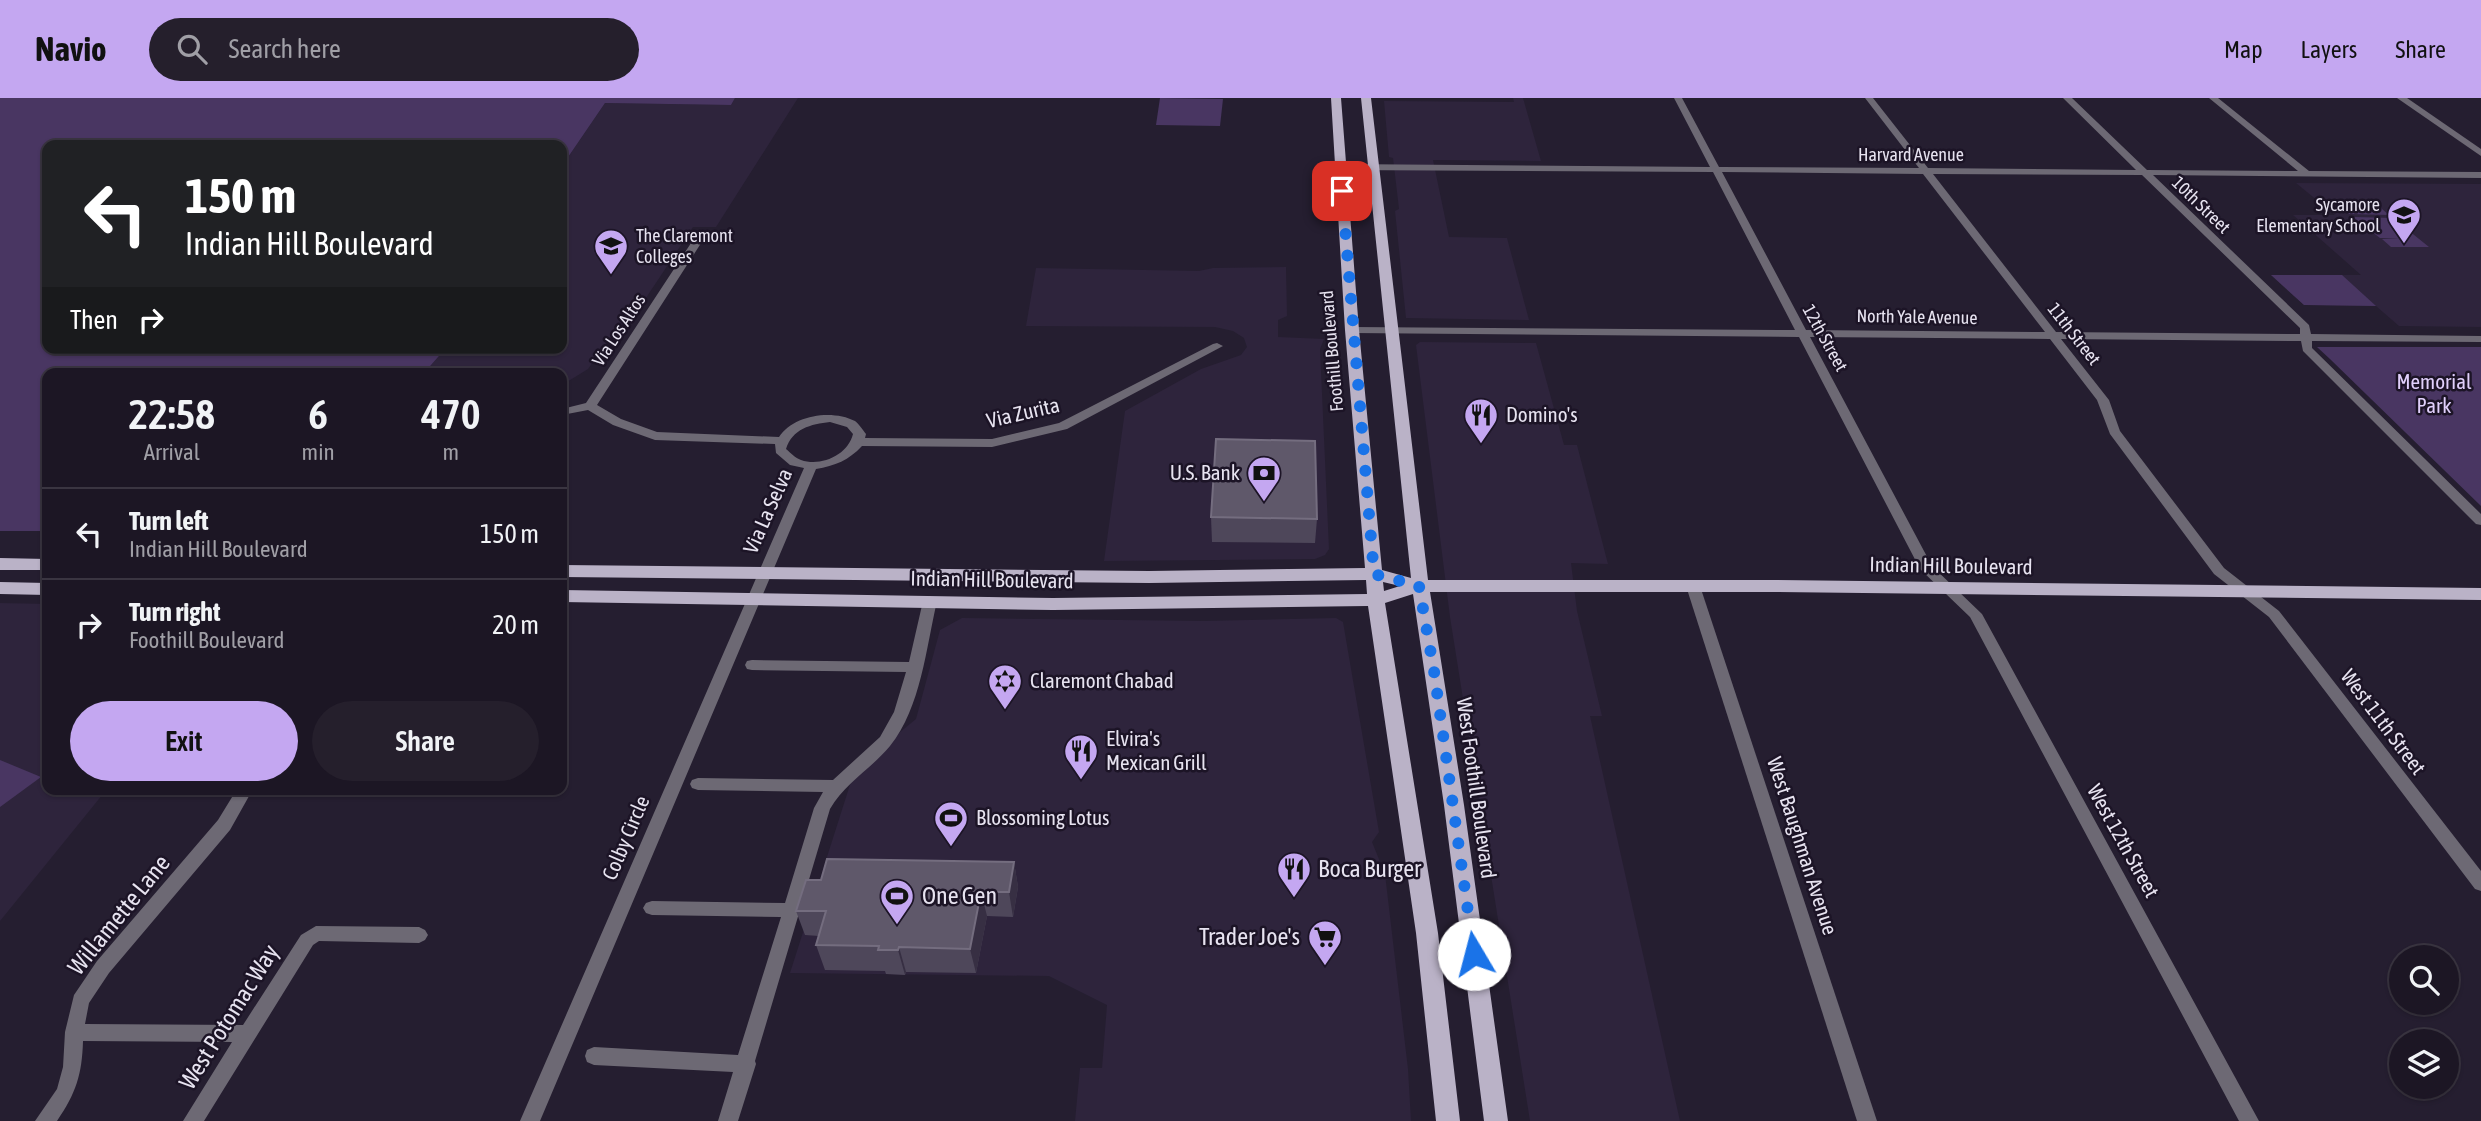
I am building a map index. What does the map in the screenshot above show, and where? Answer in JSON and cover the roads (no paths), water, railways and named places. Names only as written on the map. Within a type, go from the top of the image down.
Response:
[{"type":"main road","name":"Foothill Boulevard","points":[[1336,98],[1352,330],[1376,600]]},
{"type":"main road","points":[[1366,98],[1419,586]]},
{"type":"main road","points":[[0,564],[42,565]]},
{"type":"main road","name":"Indian Hill Boulevard","points":[[567,571],[1136,577],[1374,574],[1419,586],[2481,594]]},
{"type":"main road","name":"Indian Hill Boulevard","points":[[567,596],[1186,604],[1376,600],[1419,586]]},
{"type":"main road","name":"West Foothill Boulevard","points":[[1419,586],[1434,671],[1496,1121]]},
{"type":"main road","points":[[0,588],[42,589]]},
{"type":"main road","points":[[1376,600],[1427,933],[1448,1121]]},
{"type":"street","name":"12th Street","points":[[1678,98],[1927,569],[1950,588]]},
{"type":"street","name":"11th Street","points":[[1869,98],[2103,400],[2114,430],[2219,571],[2246,592]]},
{"type":"street","name":"10th Street","points":[[2067,98],[2305,327],[2307,349],[2481,521]]},
{"type":"street","points":[[2213,98],[2306,173]]},
{"type":"street","points":[[2401,98],[2481,153]]},
{"type":"street","name":"Harvard Avenue","points":[[1340,167],[2481,175]]},
{"type":"street","name":"Via Los Altos","points":[[590,406],[700,237]]},
{"type":"street","name":"North Yale Avenue","points":[[1352,330],[2481,339]]},
{"type":"street","name":"Via Zurita","points":[[861,442],[992,443],[1063,426],[1217,346]]},
{"type":"street","points":[[567,411],[590,406],[617,422],[655,436],[781,441]]},
{"type":"street","points":[[830,418],[855,425],[861,433],[861,442],[843,459],[811,466],[796,464],[780,450],[781,441],[788,432],[800,425],[830,418]]},
{"type":"street","name":"Via La Selva","points":[[764,573],[811,466]]},
{"type":"street","name":"Colby Circle","points":[[530,1121],[764,573]]},
{"type":"street","name":"West Baughman Avenue","points":[[1693,586],[1867,1121]]},
{"type":"street","name":"West 12th Street","points":[[1950,588],[1975,614],[2249,1121]]},
{"type":"street","name":"West 11th Street","points":[[2246,592],[2274,614],[2481,884]]},
{"type":"street","points":[[728,1121],[822,808],[834,786],[885,740],[902,711],[930,601]]},
{"type":"street","points":[[752,665],[913,667]]},
{"type":"street","points":[[698,784],[834,786]]},
{"type":"street","name":"Willamette Lane","points":[[45,1121],[65,1093],[73,1068],[74,1032],[80,1001],[103,967],[204,851],[224,825],[242,795]]},
{"type":"street","points":[[652,908],[792,911]]},
{"type":"street","name":"West Potomac Way","points":[[193,1121],[307,940],[316,933],[419,935]]},
{"type":"street","points":[[74,1032],[248,1034]]},
{"type":"street","points":[[594,1056],[747,1063]]},
{"type":"place","name":"Sycamore Elementary School","points":[[2404,245]]},
{"type":"place","name":"The Claremont Colleges","points":[[611,276]]},
{"type":"place","name":"Domino's","points":[[1481,445]]},
{"type":"place","name":"U.S. Bank","points":[[1264,503]]},
{"type":"place","name":"Claremont Chabad","points":[[1005,711]]},
{"type":"place","name":"Elvira's Mexican Grill","points":[[1081,781]]},
{"type":"place","name":"Blossoming Lotus","points":[[951,848]]},
{"type":"place","name":"Boca Burger","points":[[1294,899]]},
{"type":"place","name":"One Gen","points":[[897,926]]},
{"type":"place","name":"Trader Joe's","points":[[1325,967]]},
{"type":"park label","name":"Memorial Park","points":[[2434,394]]}]
